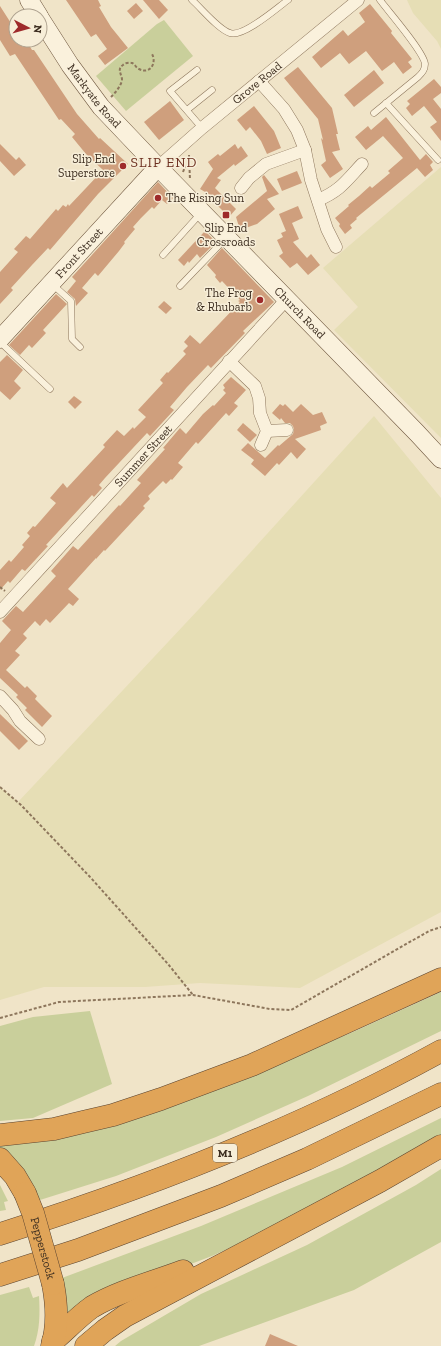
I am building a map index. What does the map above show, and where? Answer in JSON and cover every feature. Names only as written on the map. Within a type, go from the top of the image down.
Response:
[{"type":"highway","points":[[0,1135],[54,1129],[113,1115],[161,1099],[252,1065],[441,979]]},
{"type":"highway","name":"M1","points":[[0,1234],[66,1213],[211,1160],[297,1124],[441,1051]]},
{"type":"highway","points":[[0,1275],[78,1250],[221,1196],[307,1159],[441,1094]]},
{"type":"highway","points":[[86,1346],[125,1316],[380,1181],[441,1146]]},
{"type":"highway","name":"Pepperstock","points":[[0,1160],[4,1162],[15,1176],[25,1193],[33,1213],[53,1284],[56,1309],[52,1344]]},
{"type":"highway","points":[[52,1344],[84,1313],[107,1300],[272,1238]]},
{"type":"main road","name":"Markyate Road","points":[[48,31],[70,65],[102,107],[158,167]]},
{"type":"main road","name":"Church Road","points":[[158,167],[287,298],[441,459]]},
{"type":"main road","name":"Front Street","points":[[0,339],[158,167]]},
{"type":"street","name":"Grove Road","points":[[158,167],[202,128],[354,1]]},
{"type":"street","points":[[259,81],[284,109],[297,130],[327,229],[336,247]]},
{"type":"street","points":[[241,188],[249,178],[266,164],[304,150]]},
{"type":"street","points":[[318,200],[328,196],[340,188],[362,164]]},
{"type":"street","name":"Summer Street","points":[[0,612],[287,298]]},
{"type":"street","points":[[229,361],[255,386],[259,398],[260,413],[267,431],[261,445]]},
{"type":"street","points":[[267,431],[287,430]]},
{"type":"street","points":[[0,696],[13,710],[20,721],[38,739]]},
{"type":"lane","points":[[192,0],[221,27],[229,33],[234,34],[249,28],[288,0]]},
{"type":"lane","points":[[374,113],[423,71],[425,64],[421,54],[380,0]]},
{"type":"lane","points":[[197,70],[170,91],[202,128]]},
{"type":"lane","points":[[187,110],[212,90]]},
{"type":"lane","points":[[386,103],[438,160]]},
{"type":"lane","points":[[163,255],[202,212]]},
{"type":"lane","points":[[180,286],[227,237]]},
{"type":"lane","points":[[51,283],[71,301],[72,339],[80,347]]},
{"type":"lane","points":[[0,342],[50,389]]},
{"type":"path","points":[[102,107],[116,91],[122,78],[119,73],[121,66],[124,64],[133,63],[139,69],[150,69],[154,60],[152,54]]},
{"type":"path","points":[[189,154],[191,185]]},
{"type":"path","points":[[0,787],[22,804],[91,878],[168,964],[193,995]]},
{"type":"path","points":[[0,1018],[59,1002],[193,995],[270,1010],[291,1010],[429,931],[441,927]]},
{"type":"shaded area","points":[[407,0],[441,0],[441,49],[437,41],[413,13]]},
{"type":"shaded area","points":[[441,167],[441,438],[334,330],[358,307],[323,268]]},
{"type":"shaded area","points":[[374,416],[441,498],[441,912],[300,988],[200,983],[145,987],[44,987],[0,1000],[0,787],[18,802],[199,609]]},
{"type":"green space","points":[[164,20],[193,56],[126,111],[96,76],[157,24]]},
{"type":"green space","points":[[441,992],[441,1031],[308,1096],[216,1137],[116,1176],[40,1200],[0,1151],[0,1144],[229,1084],[353,1032]]},
{"type":"green space","points":[[90,1011],[112,1084],[33,1118],[0,1121],[0,1026],[33,1017]]},
{"type":"green space","points":[[441,1118],[441,1139],[278,1226],[212,1256],[114,1293],[63,1327],[62,1278],[201,1226],[342,1167]]},
{"type":"green space","points":[[441,1169],[441,1242],[354,1290],[199,1346],[115,1346],[201,1294],[307,1245],[416,1185]]},
{"type":"green space","points":[[0,1185],[8,1201],[4,1202],[6,1210],[0,1211]]},
{"type":"green space","points":[[29,1287],[33,1298],[39,1296],[39,1321],[34,1346],[0,1346],[0,1295]]},
{"type":"building","points":[[66,0],[98,0],[101,6],[99,7],[111,27],[128,48],[105,65],[98,56],[107,49],[96,34],[91,37]]},
{"type":"building","points":[[143,0],[159,0],[168,10],[159,19]]},
{"type":"building","points":[[136,3],[143,11],[134,19],[127,11]]},
{"type":"building","points":[[370,4],[412,59],[408,62],[412,67],[403,74],[394,62],[382,71],[366,51],[349,64],[340,53],[321,68],[312,57],[343,30],[348,36],[365,22],[359,13]]},
{"type":"building","points":[[0,6],[8,18],[8,48],[31,48],[34,50],[77,114],[99,139],[100,138],[128,164],[98,194],[50,250],[48,248],[32,265],[11,288],[13,290],[0,304],[0,272],[18,252],[14,249],[26,236],[30,239],[56,209],[58,211],[63,205],[66,207],[68,204],[69,206],[103,170],[86,154],[72,137],[75,134],[61,119],[59,120],[15,54],[10,56],[0,40]]},
{"type":"building","points":[[298,67],[332,108],[340,150],[332,152],[343,169],[330,178],[321,165],[326,161],[318,119],[284,78]]},
{"type":"building","points":[[374,70],[384,83],[354,107],[344,95]]},
{"type":"building","points":[[434,79],[441,87],[441,93],[433,99],[441,109],[441,141],[430,127],[437,122],[424,106],[412,116],[406,108],[410,104],[407,101]]},
{"type":"building","points":[[170,101],[184,120],[159,140],[144,122]]},
{"type":"building","points":[[254,106],[274,131],[281,148],[267,154],[261,141],[250,127],[246,131],[237,120]]},
{"type":"building","points":[[386,117],[420,160],[426,154],[433,162],[430,165],[433,170],[425,177],[417,168],[356,218],[357,219],[350,225],[352,228],[345,234],[335,218],[370,186],[372,188],[390,173],[388,171],[403,158],[383,136],[366,150],[355,137],[368,126],[371,130]]},
{"type":"building","points":[[0,144],[16,160],[19,157],[26,165],[14,176],[0,161]]},
{"type":"building","points":[[235,144],[238,149],[241,146],[248,156],[235,166],[234,164],[217,178],[221,180],[215,188],[236,209],[229,217],[214,202],[217,199],[200,189],[213,169],[208,162],[218,154],[220,156]]},
{"type":"building","points":[[297,171],[302,183],[282,191],[277,179]]},
{"type":"building","points":[[264,175],[279,194],[267,199],[275,209],[257,224],[240,230],[236,217],[267,191],[262,177]]},
{"type":"building","points":[[158,182],[173,198],[167,204],[162,200],[154,209],[152,207],[141,218],[133,227],[135,229],[124,242],[125,243],[98,276],[95,273],[82,288],[88,293],[76,306],[75,299],[67,292],[76,281],[72,277]]},
{"type":"building","points":[[298,206],[303,218],[292,223],[299,239],[293,242],[307,258],[311,254],[320,265],[308,275],[297,263],[290,268],[279,256],[283,253],[277,240],[283,237],[281,233],[286,231],[279,214]]},
{"type":"building","points":[[205,231],[216,242],[200,258],[197,254],[184,266],[178,260]]},
{"type":"building","points":[[222,248],[274,302],[243,331],[245,333],[211,368],[208,365],[187,387],[170,407],[174,410],[150,436],[147,433],[105,478],[99,485],[102,488],[94,497],[92,495],[46,545],[48,546],[25,571],[22,569],[10,583],[8,581],[0,590],[0,570],[9,560],[11,562],[24,547],[22,545],[30,536],[27,533],[33,526],[35,527],[56,503],[50,498],[63,483],[67,488],[105,447],[103,445],[117,430],[124,436],[133,427],[134,429],[146,417],[138,410],[163,383],[160,380],[186,354],[183,351],[188,346],[184,342],[190,335],[200,344],[240,302],[238,301],[240,300],[222,281],[220,283],[215,277],[216,275],[207,265]]},
{"type":"building","points":[[56,294],[67,304],[43,330],[46,333],[32,348],[29,345],[20,355],[9,345]]},
{"type":"building","points":[[164,301],[172,308],[166,314],[158,307]]},
{"type":"building","points":[[7,355],[23,370],[14,381],[21,388],[10,400],[0,391],[0,362]]},
{"type":"building","points":[[231,377],[246,390],[234,403],[238,406],[229,416],[226,413],[198,444],[196,442],[178,463],[183,467],[172,480],[171,479],[166,484],[163,481],[148,496],[150,499],[143,506],[145,508],[68,589],[79,599],[73,606],[69,603],[50,623],[46,619],[40,626],[35,621],[23,634],[27,638],[15,651],[20,655],[6,670],[25,688],[27,686],[37,696],[35,699],[52,716],[42,727],[25,710],[27,708],[16,697],[18,695],[0,678],[0,643],[11,630],[2,621],[16,606],[23,612],[56,576],[51,571],[73,546],[78,550],[141,483],[137,480],[165,449],[163,448],[180,428],[186,434],[203,414],[213,405],[214,406],[226,393],[223,390],[225,388],[223,385]]},
{"type":"building","points":[[74,396],[82,402],[75,409],[68,402]]},
{"type":"building","points":[[280,404],[283,406],[285,404],[293,412],[301,404],[313,415],[322,412],[327,423],[320,426],[321,430],[295,439],[306,449],[297,459],[291,452],[279,465],[277,463],[265,476],[251,464],[254,460],[241,450],[248,443],[265,458],[278,445],[279,446],[293,434],[293,426],[290,423],[285,423],[281,418],[280,420],[272,413]]},
{"type":"building","points":[[243,423],[257,435],[250,442],[237,430]]},
{"type":"building","points":[[0,714],[28,741],[19,750],[0,731]]},
{"type":"building","points":[[270,1334],[298,1346],[265,1346]]},
{"type":"place","name":"Slip End Superstore","points":[[123,166]]},
{"type":"place","name":"The Rising Sun","points":[[158,198]]},
{"type":"place","name":"Slip End Crossroads","points":[[226,215]]},
{"type":"place","name":"The Frog & Rhubarb","points":[[260,300]]},
{"type":"district","name":"SLIP END","points":[[164,162]]}]
